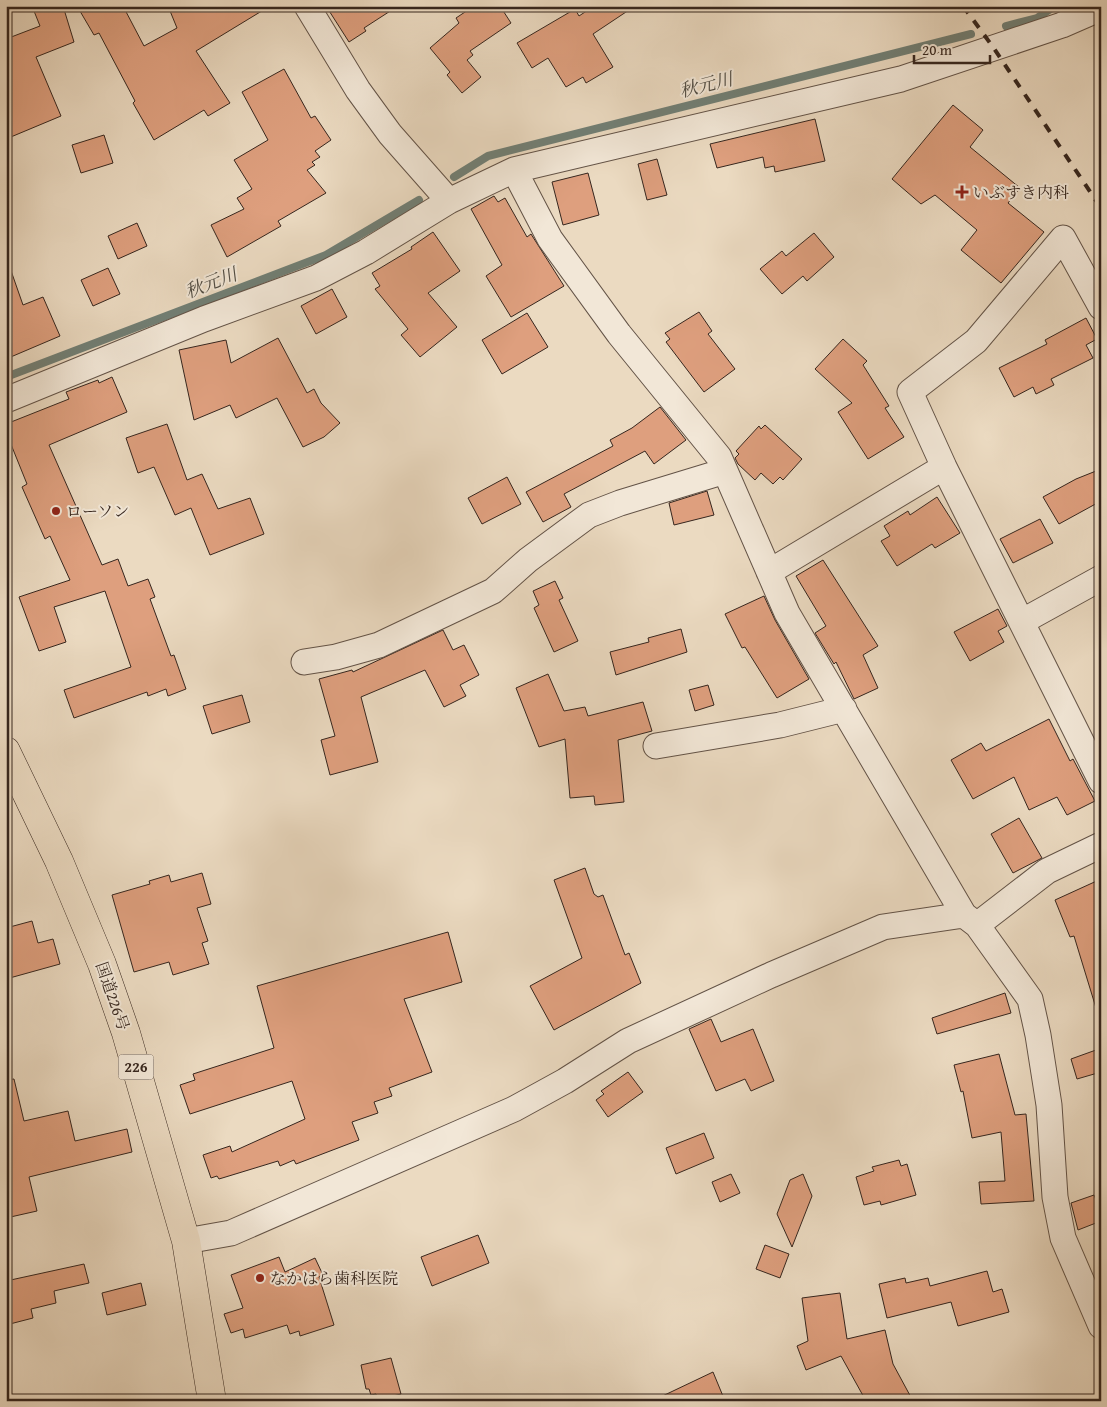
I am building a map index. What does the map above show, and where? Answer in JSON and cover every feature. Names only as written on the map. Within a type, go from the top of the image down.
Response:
[{"type":"highway","name":"国道226号","points":[[6,751],[59,861],[102,964],[126,1033],[186,1240],[212,1401]]},
{"type":"street","points":[[307,6],[358,90],[449,201]]},
{"type":"street","points":[[6,400],[204,319],[316,278],[366,252],[449,201],[514,170],[901,79],[1062,25],[1101,8]]},
{"type":"street","points":[[514,170],[550,239],[619,334],[719,457],[787,614],[970,920],[1030,999],[1038,1035],[1049,1105],[1055,1197],[1063,1238],[1101,1326]]},
{"type":"street","points":[[1101,307],[1063,238],[976,341],[910,392],[944,467],[1023,621],[1101,780]]},
{"type":"street","points":[[769,572],[944,467]]},
{"type":"street","points":[[304,662],[336,657],[378,645],[493,591],[541,549],[589,515],[620,503],[725,471]]},
{"type":"street","points":[[1023,621],[1101,578]]},
{"type":"street","points":[[656,746],[780,725],[844,708]]},
{"type":"street","points":[[186,1240],[231,1233],[514,1109],[565,1081],[628,1041],[693,1009],[883,927],[970,920],[1047,871],[1101,845]]},
{"type":"building","points":[[32,6],[63,6],[74,42],[36,57],[61,116],[6,139],[6,39],[40,26]]},
{"type":"building","points":[[77,6],[123,6],[144,46],[177,28],[168,6],[270,6],[196,51],[230,103],[208,116],[204,110],[154,140],[133,103],[135,101],[99,33],[94,35]]},
{"type":"building","points":[[326,6],[398,6],[364,28],[366,31],[349,42]]},
{"type":"building","points":[[474,6],[500,6],[511,23],[470,51],[473,55],[467,60],[481,77],[462,93],[447,75],[450,72],[430,48],[459,23],[456,18]]},
{"type":"building","points":[[594,6],[635,6],[593,34],[613,67],[586,83],[583,77],[566,87],[548,58],[532,68],[517,43],[575,9],[579,16]]},
{"type":"building","points":[[284,69],[311,118],[315,116],[331,140],[315,151],[320,157],[312,162],[315,165],[307,170],[326,193],[278,221],[281,226],[227,257],[211,225],[244,209],[237,198],[252,189],[234,160],[268,140],[242,92]]},
{"type":"building","name":"いぶすき内科","points":[[953,105],[983,130],[970,147],[1020,188],[1008,203],[1044,232],[1001,283],[961,250],[977,230],[935,195],[921,204],[892,179]]},
{"type":"building","points":[[815,119],[825,161],[775,172],[774,166],[765,168],[763,157],[717,168],[710,144]]},
{"type":"building","points":[[104,135],[113,163],[81,173],[72,145]]},
{"type":"building","points":[[657,159],[667,195],[647,200],[638,164]]},
{"type":"building","points":[[588,173],[599,215],[563,225],[552,182]]},
{"type":"building","points":[[494,196],[498,202],[505,198],[527,237],[531,234],[564,286],[511,317],[486,276],[502,265],[471,209]]},
{"type":"building","points":[[137,223],[147,246],[118,259],[108,236]]},
{"type":"building","points":[[433,232],[460,271],[428,293],[457,327],[420,357],[401,335],[408,329],[375,289],[380,286],[372,273],[412,249],[411,247]]},
{"type":"building","points":[[814,233],[834,257],[807,281],[803,276],[782,294],[760,269],[782,251],[786,256]]},
{"type":"building","points":[[6,265],[9,265],[23,305],[43,297],[60,336],[6,359]]},
{"type":"building","points":[[108,268],[120,294],[93,306],[81,280]]},
{"type":"building","points":[[332,289],[347,317],[316,334],[301,306]]},
{"type":"building","points":[[699,312],[712,331],[708,334],[735,369],[704,392],[666,342],[670,339],[665,333]]},
{"type":"building","points":[[527,313],[548,347],[502,374],[482,340]]},
{"type":"building","points":[[1086,318],[1097,339],[1086,345],[1093,358],[1051,379],[1054,385],[1036,394],[1033,387],[1014,397],[999,368],[1047,344],[1045,340]]},
{"type":"building","points":[[278,338],[307,393],[314,389],[321,403],[340,423],[324,437],[303,447],[277,398],[236,418],[230,405],[194,420],[179,350],[226,340],[231,363]]},
{"type":"building","points":[[843,339],[867,361],[863,365],[889,406],[885,408],[904,437],[868,459],[838,412],[852,403],[815,369]]},
{"type":"building","points":[[112,377],[127,412],[49,445],[102,565],[118,559],[128,586],[148,579],[155,597],[150,599],[171,656],[174,655],[186,689],[168,696],[166,689],[148,696],[147,692],[74,718],[64,690],[131,667],[105,591],[54,607],[66,642],[39,651],[19,597],[70,580],[50,536],[45,539],[22,487],[27,484],[6,432],[6,424],[69,399],[66,392],[98,380],[99,383]]},
{"type":"building","points":[[660,407],[686,440],[654,464],[645,451],[564,494],[571,507],[543,522],[526,492],[613,446],[610,440],[632,428]]},
{"type":"building","points":[[167,424],[187,480],[202,474],[218,509],[250,498],[264,534],[210,555],[191,508],[175,515],[154,467],[138,473],[126,438]]},
{"type":"building","points":[[765,425],[802,459],[783,480],[780,477],[773,484],[761,473],[755,480],[738,464],[735,458],[739,454],[736,451],[759,426],[761,429]]},
{"type":"building","points":[[1101,469],[1101,501],[1059,524],[1043,497],[1076,479]]},
{"type":"building","points":[[507,477],[521,504],[482,524],[468,498]]},
{"type":"building","points":[[707,491],[714,515],[674,525],[669,503]]},
{"type":"building","points":[[937,497],[960,533],[935,548],[932,544],[897,566],[881,541],[890,536],[884,526],[908,511],[910,515]]},
{"type":"building","points":[[1040,519],[1053,543],[1013,563],[1000,539]]},
{"type":"building","points":[[823,560],[878,646],[863,655],[878,688],[854,699],[836,662],[834,664],[815,633],[826,626],[796,576]]},
{"type":"building","points":[[555,581],[563,598],[559,600],[578,641],[554,652],[534,608],[539,605],[533,591]]},
{"type":"building","points":[[764,596],[775,620],[809,679],[777,698],[745,647],[742,648],[725,614]]},
{"type":"building","points":[[998,609],[1007,626],[998,631],[1004,642],[970,661],[954,632]]},
{"type":"building","points":[[681,629],[687,652],[616,675],[610,652],[649,642],[648,638]]},
{"type":"building","points":[[443,630],[453,650],[464,645],[479,675],[460,685],[466,696],[444,707],[425,670],[361,697],[378,762],[330,775],[321,740],[335,736],[319,679],[352,670],[353,672]]},
{"type":"building","points":[[548,674],[564,711],[585,707],[588,716],[643,702],[652,731],[618,740],[624,802],[595,805],[594,796],[570,798],[565,739],[539,747],[516,688]]},
{"type":"building","points":[[708,685],[714,705],[695,711],[689,690]]},
{"type":"building","points":[[242,695],[250,722],[212,734],[203,706]]},
{"type":"building","points":[[1049,719],[1070,761],[1073,759],[1095,801],[1067,815],[1057,797],[1029,810],[1014,777],[973,799],[951,760],[981,743],[986,751]]},
{"type":"building","points":[[1019,818],[1042,858],[1013,873],[991,834]]},
{"type":"building","points":[[585,868],[594,894],[598,897],[603,895],[625,955],[629,953],[641,983],[554,1030],[530,986],[582,958],[554,880]]},
{"type":"building","points":[[202,873],[211,904],[197,908],[208,941],[202,943],[209,964],[173,975],[169,962],[134,972],[112,895],[150,884],[149,881],[169,875],[171,882]]},
{"type":"building","points":[[1101,879],[1101,1007],[1096,1008],[1074,936],[1070,937],[1055,900]]},
{"type":"building","points":[[32,921],[38,943],[53,939],[60,964],[6,979],[6,928]]},
{"type":"building","points":[[448,932],[462,982],[404,999],[432,1072],[389,1088],[392,1096],[374,1102],[378,1113],[352,1122],[359,1140],[296,1164],[294,1160],[280,1166],[278,1161],[219,1179],[217,1176],[211,1178],[203,1155],[230,1146],[232,1152],[305,1119],[292,1081],[190,1114],[180,1085],[195,1080],[193,1074],[274,1048],[257,986]]},
{"type":"building","points":[[1005,993],[1011,1013],[937,1034],[932,1018]]},
{"type":"building","points":[[711,1019],[721,1042],[753,1029],[774,1081],[751,1091],[745,1079],[716,1091],[689,1029]]},
{"type":"building","points":[[1096,1050],[1101,1072],[1077,1079],[1071,1059]]},
{"type":"building","points":[[999,1054],[1015,1115],[1026,1114],[1034,1201],[981,1204],[979,1182],[1005,1181],[1001,1132],[972,1138],[963,1091],[961,1092],[954,1065]]},
{"type":"building","points":[[628,1072],[643,1092],[608,1117],[596,1100],[604,1094],[601,1091]]},
{"type":"building","points":[[14,1079],[24,1121],[68,1111],[75,1141],[127,1129],[132,1152],[29,1177],[37,1211],[6,1218],[6,1080]]},
{"type":"building","points":[[704,1133],[714,1158],[676,1174],[666,1148]]},
{"type":"building","points":[[899,1160],[901,1166],[907,1164],[916,1195],[881,1205],[880,1201],[864,1205],[856,1177],[874,1171],[872,1167]]},
{"type":"building","points":[[731,1174],[740,1193],[720,1202],[712,1182]]},
{"type":"building","points":[[803,1174],[812,1196],[792,1247],[777,1214],[790,1180]]},
{"type":"building","points":[[1094,1195],[1101,1212],[1101,1221],[1078,1230],[1071,1203]]},
{"type":"building","points":[[478,1235],[489,1263],[432,1286],[421,1257]]},
{"type":"building","points":[[765,1245],[789,1254],[780,1278],[756,1269]]},
{"type":"building","points":[[279,1257],[285,1272],[315,1258],[323,1275],[319,1277],[334,1325],[300,1336],[299,1331],[290,1334],[287,1325],[245,1338],[243,1329],[231,1333],[224,1314],[243,1308],[231,1275]]},
{"type":"building","points":[[84,1264],[89,1283],[54,1291],[56,1303],[31,1309],[33,1318],[6,1325],[6,1281]]},
{"type":"building","points":[[987,1271],[993,1292],[1002,1289],[1009,1312],[958,1326],[951,1302],[887,1318],[879,1284],[905,1278],[906,1283],[928,1278],[930,1286]]},
{"type":"building","points":[[141,1283],[146,1305],[107,1315],[102,1293]]},
{"type":"building","points":[[840,1293],[847,1339],[885,1330],[893,1364],[913,1401],[866,1401],[841,1356],[806,1370],[797,1346],[808,1341],[802,1298]]},
{"type":"building","points":[[391,1358],[401,1394],[377,1400],[376,1394],[371,1395],[369,1389],[366,1389],[361,1365]]},
{"type":"building","points":[[713,1372],[725,1401],[652,1401]]},
{"type":"waterway","name":"秋元川","points":[[1006,26],[1037,18],[1055,6]]},
{"type":"waterway","name":"秋元川","points":[[454,177],[488,156],[971,34]]},
{"type":"waterway","name":"秋元川","points":[[6,377],[326,255],[419,200]]},
{"type":"railway","points":[[963,6],[993,47],[1101,208]]},
{"type":"place","name":"いぶすき内科","points":[[962,192]]},
{"type":"place","name":"ローソン","points":[[56,511]]},
{"type":"place","name":"なかはら歯科医院","points":[[260,1278]]}]
